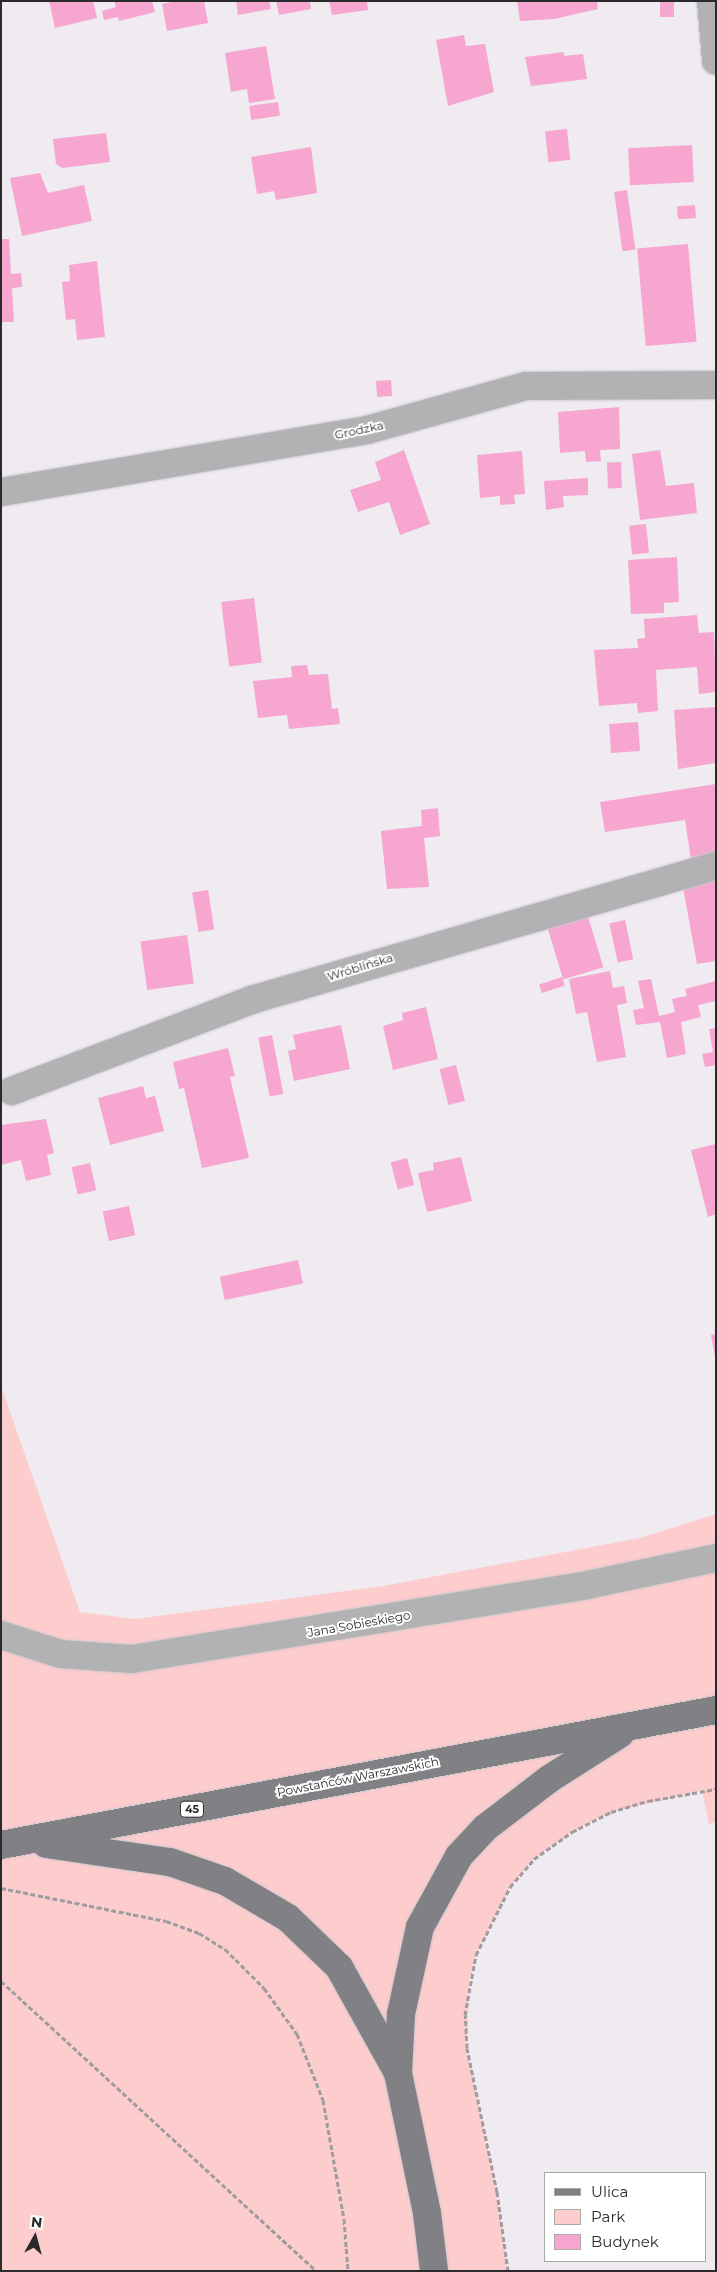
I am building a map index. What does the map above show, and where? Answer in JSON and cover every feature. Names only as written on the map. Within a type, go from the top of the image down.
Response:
[{"type":"main road","name":"Powstańców Warszawskich","points":[[11,1843],[716,1710]]},
{"type":"main road","points":[[434,2271],[427,2213],[398,2073],[401,2014],[410,1960],[420,1927],[459,1856],[520,1800],[632,1726]]},
{"type":"main road","points":[[11,1843],[170,1862],[225,1881],[288,1918],[339,1967],[398,2073]]},
{"type":"street","points":[[711,1],[716,61]]},
{"type":"street","name":"Grodzka","points":[[1,492],[367,430],[526,386],[716,385]]},
{"type":"street","name":"Wróblińska","points":[[12,1091],[251,1000],[716,866]]},
{"type":"street","name":"Jana Sobieskiego","points":[[1,1635],[61,1654],[132,1659],[578,1586],[716,1558]]},
{"type":"path","points":[[508,2271],[497,2192],[467,2048],[466,2006],[476,1955],[510,1887],[534,1859],[572,1832],[630,1806],[716,1789]]},
{"type":"path","points":[[1,1888],[166,1921],[198,1932],[225,1949],[264,1988],[297,2034],[323,2100],[344,2219],[348,2271]]},
{"type":"path","points":[[1,1981],[316,2271]]},
{"type":"green space","points":[[1,1386],[80,1612],[135,1619],[383,1586],[640,1538],[716,1514],[716,1822],[709,1824],[702,1791],[611,1812],[572,1832],[534,1859],[510,1887],[476,1955],[469,1982],[467,2048],[497,2192],[508,2271],[1,2271]]},
{"type":"building","points":[[49,1],[93,1],[97,18],[55,28]]},
{"type":"building","points":[[114,1],[152,1],[155,12],[119,21],[118,17],[104,20],[102,11],[116,7]]},
{"type":"building","points":[[176,1],[204,1],[208,23],[167,31],[162,4]]},
{"type":"building","points":[[236,1],[269,1],[271,9],[238,15]]},
{"type":"building","points":[[276,1],[310,1],[311,9],[279,15]]},
{"type":"building","points":[[329,1],[367,1],[368,10],[332,15]]},
{"type":"building","points":[[517,1],[597,1],[598,9],[554,19],[520,21]]},
{"type":"building","points":[[660,1],[674,1],[674,17],[660,17]]},
{"type":"building","points":[[464,35],[466,46],[485,44],[494,92],[448,106],[436,40]]},
{"type":"building","points":[[266,46],[275,99],[249,103],[247,89],[231,92],[225,53]]},
{"type":"building","points":[[564,52],[564,56],[583,54],[587,79],[531,86],[525,57]]},
{"type":"building","points":[[278,102],[280,116],[251,120],[249,106]]},
{"type":"building","points":[[567,129],[570,160],[548,162],[545,131]]},
{"type":"building","points":[[106,133],[110,162],[62,168],[56,164],[53,139]]},
{"type":"building","points":[[692,145],[694,182],[630,185],[628,148]]},
{"type":"building","points":[[311,147],[317,193],[276,200],[274,191],[257,194],[251,157]]},
{"type":"building","points":[[40,173],[48,193],[84,185],[92,221],[22,236],[10,178]]},
{"type":"building","points":[[627,190],[635,249],[622,251],[614,192]]},
{"type":"building","points":[[695,205],[696,218],[678,219],[677,206]]},
{"type":"building","points":[[1,239],[9,239],[11,274],[21,273],[22,287],[12,288],[14,322],[1,322]]},
{"type":"building","points":[[688,244],[697,342],[646,346],[637,248]]},
{"type":"building","points":[[97,261],[105,337],[77,340],[75,319],[66,320],[62,282],[70,281],[69,265]]},
{"type":"building","points":[[391,380],[392,396],[377,397],[376,381]]},
{"type":"building","points":[[619,407],[620,449],[600,450],[601,461],[586,462],[585,451],[560,453],[558,412]]},
{"type":"building","points":[[404,450],[430,524],[400,535],[389,502],[358,512],[350,490],[381,480],[375,462]]},
{"type":"building","points":[[660,450],[666,486],[694,483],[697,513],[640,520],[632,454]]},
{"type":"building","points":[[522,451],[525,494],[514,495],[515,504],[500,505],[500,496],[480,498],[477,455]]},
{"type":"building","points":[[607,462],[621,462],[622,488],[608,488]]},
{"type":"building","points":[[588,478],[588,495],[563,496],[564,507],[546,510],[544,481]]},
{"type":"building","points":[[646,524],[649,553],[632,555],[629,526]]},
{"type":"building","points":[[677,557],[679,602],[664,603],[664,613],[631,614],[628,560]]},
{"type":"building","points":[[254,598],[262,663],[229,667],[221,602]]},
{"type":"building","points":[[697,615],[699,633],[714,632],[716,692],[699,694],[697,667],[656,670],[658,711],[638,713],[637,703],[599,706],[594,650],[638,648],[637,639],[645,638],[644,619]]},
{"type":"building","points":[[307,665],[309,675],[328,674],[332,709],[338,708],[340,724],[289,729],[287,715],[258,718],[253,681],[292,677],[291,666]]},
{"type":"building","points":[[716,707],[716,763],[678,769],[674,710]]},
{"type":"building","points":[[638,722],[640,751],[611,753],[609,724]]},
{"type":"building","points":[[716,784],[716,853],[691,860],[685,820],[605,832],[600,802]]},
{"type":"building","points":[[438,808],[440,836],[424,838],[429,887],[387,889],[381,831],[422,826],[421,810]]},
{"type":"building","points":[[716,872],[716,961],[697,964],[682,882]]},
{"type":"building","points":[[208,890],[214,930],[198,932],[192,893]]},
{"type":"building","points":[[585,907],[603,967],[563,980],[545,919]]},
{"type":"building","points":[[625,920],[633,959],[618,962],[609,923]]},
{"type":"building","points":[[187,935],[194,984],[147,990],[140,942]]},
{"type":"building","points":[[610,971],[613,988],[624,986],[627,1003],[617,1005],[626,1057],[597,1062],[587,1012],[576,1014],[569,979]]},
{"type":"building","points":[[562,977],[565,986],[542,993],[539,984]]},
{"type":"building","points":[[651,979],[659,1016],[675,1012],[672,999],[687,996],[685,989],[716,981],[716,1001],[698,1005],[701,1017],[681,1022],[686,1054],[667,1058],[660,1022],[636,1025],[633,1010],[644,1008],[638,981]]},
{"type":"building","points":[[426,1007],[438,1059],[393,1070],[383,1026],[403,1020],[402,1013]]},
{"type":"building","points":[[341,1025],[350,1069],[294,1081],[288,1051],[296,1049],[293,1035]]},
{"type":"building","points":[[716,1028],[716,1065],[705,1067],[702,1054],[713,1052],[709,1029]]},
{"type":"building","points":[[272,1035],[283,1094],[270,1097],[258,1038]]},
{"type":"building","points":[[228,1048],[235,1076],[230,1077],[249,1158],[202,1168],[184,1088],[179,1089],[173,1062]]},
{"type":"building","points":[[456,1065],[465,1101],[448,1105],[440,1069]]},
{"type":"building","points":[[143,1086],[146,1098],[155,1096],[164,1131],[110,1145],[98,1098]]},
{"type":"building","points":[[46,1119],[54,1153],[47,1155],[51,1175],[26,1181],[21,1160],[1,1165],[1,1125]]},
{"type":"building","points":[[716,1144],[716,1214],[708,1217],[691,1150]]},
{"type":"building","points":[[461,1157],[472,1201],[427,1212],[418,1173],[434,1170],[433,1163]]},
{"type":"building","points":[[407,1158],[414,1185],[398,1189],[391,1162]]},
{"type":"building","points":[[90,1163],[96,1190],[78,1195],[71,1167]]},
{"type":"building","points":[[129,1206],[135,1235],[109,1241],[103,1212]]},
{"type":"building","points":[[298,1260],[303,1283],[225,1300],[220,1277]]},
{"type":"building","points":[[716,1334],[716,1356],[715,1356],[711,1335]]}]
